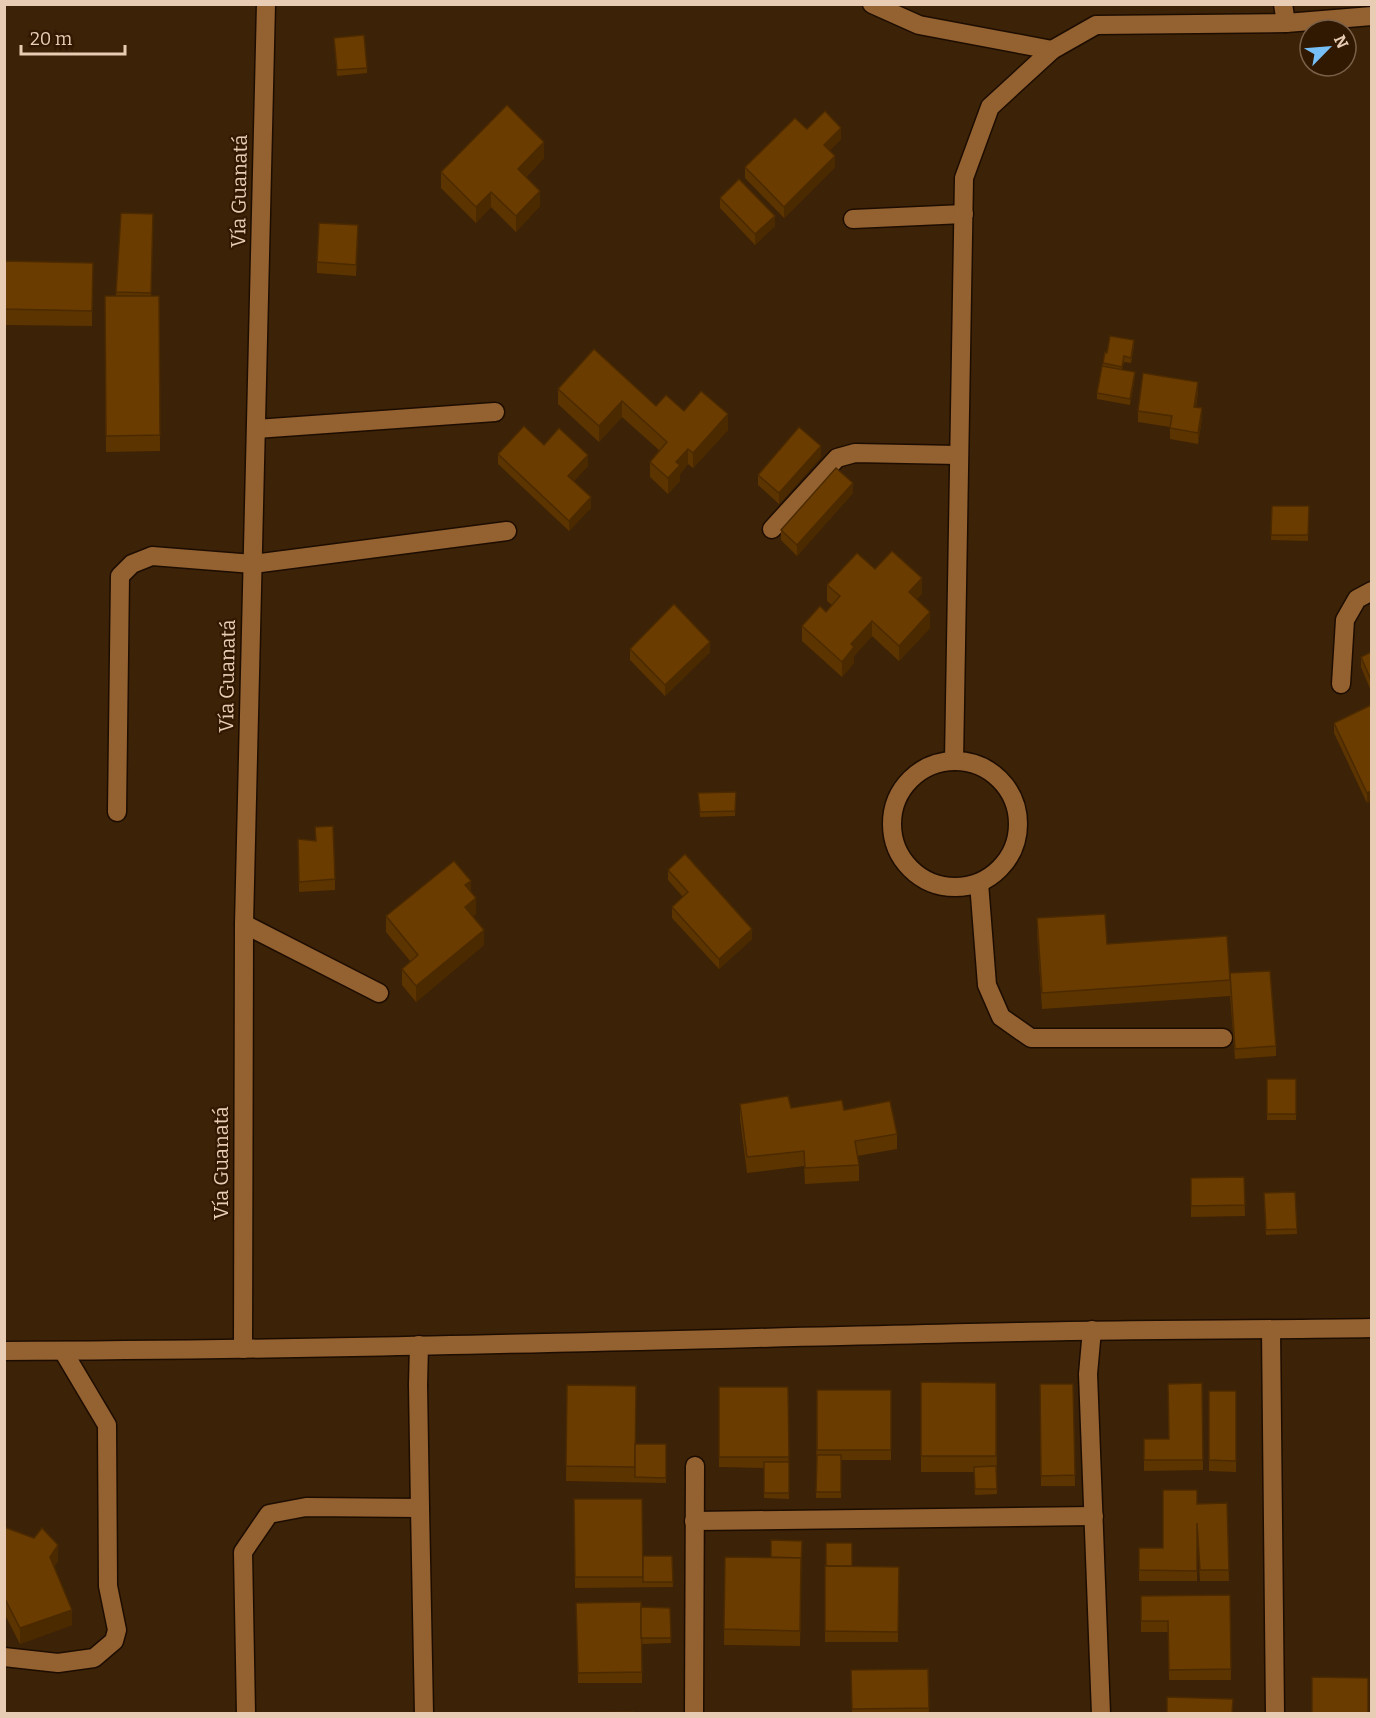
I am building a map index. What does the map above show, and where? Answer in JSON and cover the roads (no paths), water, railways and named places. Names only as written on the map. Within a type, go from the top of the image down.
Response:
[{"type":"street","name":"Vía Guanatá","points":[[243,1349],[244,924],[266,4]]},
{"type":"street","points":[[872,4],[919,25],[1052,50]]},
{"type":"street","points":[[1283,4],[1286,23]]},
{"type":"street","points":[[954,761],[964,178],[990,107],[1052,50],[1096,25],[1286,23],[1371,16]]},
{"type":"street","points":[[853,219],[963,214]]},
{"type":"street","points":[[256,429],[495,412]]},
{"type":"street","points":[[772,529],[837,458],[855,453],[958,455]]},
{"type":"street","points":[[117,812],[120,576],[132,564],[152,556],[253,564],[507,531]]},
{"type":"street","points":[[1341,684],[1345,620],[1357,599],[1371,591]]},
{"type":"street","points":[[954,761],[978,766],[999,779],[1013,800],[1018,824],[1014,848],[1000,869],[979,883],[952,888],[926,881],[914,873],[904,862],[898,850],[893,837],[892,823],[898,796],[915,775],[927,767],[954,761]]},
{"type":"street","points":[[979,883],[987,985],[1001,1017],[1031,1038],[1223,1038]]},
{"type":"street","points":[[244,924],[379,993]]},
{"type":"street","points":[[4,1351],[243,1349],[1092,1330],[1371,1328]]},
{"type":"street","points":[[1092,1330],[1088,1374],[1101,1713]]},
{"type":"street","points":[[1270,1330],[1275,1713]]},
{"type":"street","points":[[419,1345],[424,1713]]},
{"type":"street","points":[[4,1657],[58,1663],[94,1658],[114,1641],[117,1630],[108,1586],[106,1425],[63,1351]]},
{"type":"street","points":[[694,1713],[695,1466]]},
{"type":"street","points":[[246,1713],[243,1552],[269,1514],[306,1507],[420,1508]]},
{"type":"street","points":[[694,1521],[1094,1516]]}]
